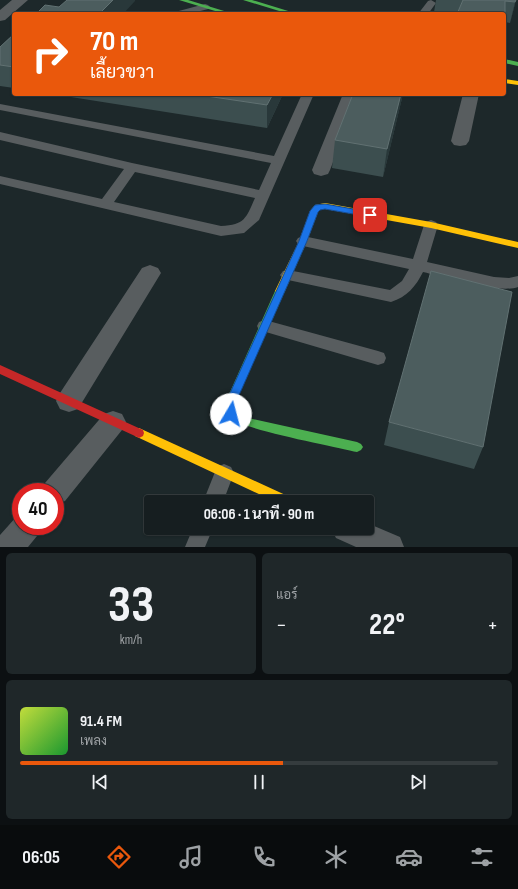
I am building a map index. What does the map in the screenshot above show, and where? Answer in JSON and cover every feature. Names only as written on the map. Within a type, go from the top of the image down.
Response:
[{"type":"street","points":[[0,17],[21,0]]},
{"type":"street","points":[[182,0],[224,12]]},
{"type":"street","points":[[250,1],[288,12]]},
{"type":"street","points":[[506,61],[518,64]]},
{"type":"street","points":[[506,81],[518,83]]},
{"type":"street","points":[[321,170],[350,96]]},
{"type":"street","points":[[460,141],[471,96]]},
{"type":"street","points":[[356,447],[246,422],[231,414],[231,402],[303,241],[314,211],[318,207],[325,206],[431,226],[518,245]]},
{"type":"street","points":[[69,401],[150,273]]},
{"type":"street","points":[[1,372],[69,401],[273,495]]},
{"type":"street","points":[[62,483],[113,422]]},
{"type":"street","points":[[9,547],[19,535]]},
{"type":"street","points":[[362,535],[389,547]]},
{"type":"lane","points":[[425,12],[431,4]]},
{"type":"lane","points":[[186,12],[205,7]]},
{"type":"lane","points":[[0,180],[221,231],[239,230],[252,220],[307,96]]},
{"type":"lane","points":[[0,107],[278,160]]},
{"type":"lane","points":[[0,136],[132,167],[263,195]]},
{"type":"lane","points":[[106,205],[132,167]]},
{"type":"lane","points":[[288,275],[391,296],[399,293],[407,285],[419,266],[431,226]]},
{"type":"lane","points":[[303,241],[494,282],[510,284],[518,281]]},
{"type":"lane","points":[[265,326],[378,358]]},
{"type":"lane","points":[[216,495],[224,473]]},
{"type":"lane","points":[[195,547],[200,535]]},
{"type":"building","points":[[67,0],[113,0],[101,12],[38,12],[45,5],[59,7]]},
{"type":"building","points":[[463,0],[516,0],[515,2],[505,1],[505,12],[458,12]]},
{"type":"building","points":[[12,36],[12,67],[0,65],[0,47]]},
{"type":"building","points":[[206,96],[272,96],[267,105]]},
{"type":"building","points":[[352,96],[400,96],[387,149],[335,140]]},
{"type":"building","points":[[431,271],[512,292],[483,447],[389,422]]},
{"type":"traffic: fast","points":[[182,0],[224,12]]},
{"type":"traffic: fast","points":[[246,0],[288,12]]},
{"type":"traffic: fast","points":[[506,61],[518,64]]},
{"type":"traffic: fast","points":[[280,291],[231,401],[231,414],[246,422],[357,447]]},
{"type":"traffic: slow","points":[[506,81],[518,83]]},
{"type":"traffic: slow","points":[[280,291],[303,241],[314,211],[318,207],[325,206],[431,225],[518,245]]},
{"type":"traffic: slow","points":[[139,433],[273,495]]},
{"type":"traffic: jam","points":[[0,369],[139,433]]},
{"type":"route","points":[[231,414],[231,402],[303,241],[314,211],[318,207],[325,206],[370,215]]}]
